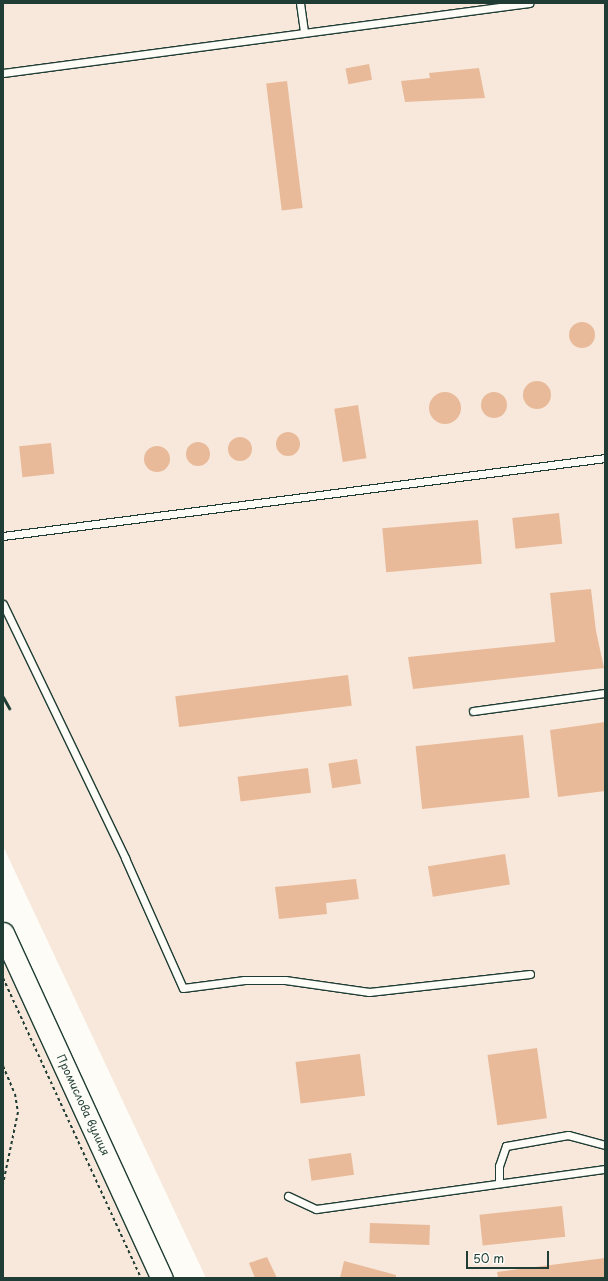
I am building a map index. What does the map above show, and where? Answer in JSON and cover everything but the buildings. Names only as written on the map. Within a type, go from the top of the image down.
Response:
[{"type":"main road","name":"Промислова вулиця","points":[[3,933],[162,1278]]},
{"type":"lane","points":[[300,3],[304,32]]},
{"type":"lane","points":[[3,72],[529,3]]},
{"type":"lane","points":[[3,536],[605,458]]},
{"type":"lane","points":[[3,604],[125,858],[183,988],[244,980],[285,980],[369,992],[530,974]]},
{"type":"lane","points":[[473,711],[605,694]]},
{"type":"lane","points":[[499,1184],[499,1166],[506,1146],[568,1135],[605,1145]]},
{"type":"lane","points":[[288,1196],[316,1209],[605,1169]]},
{"type":"path","points":[[3,978],[141,1278]]},
{"type":"path","points":[[3,1066],[16,1094],[18,1112],[3,1184]]},
{"type":"shaded area","points":[[3,3],[605,3],[605,1278],[206,1278],[3,846]]},
{"type":"shaded area","points":[[3,956],[152,1278],[3,1278]]},
{"type":"railway","points":[[3,697],[9,708]]}]
